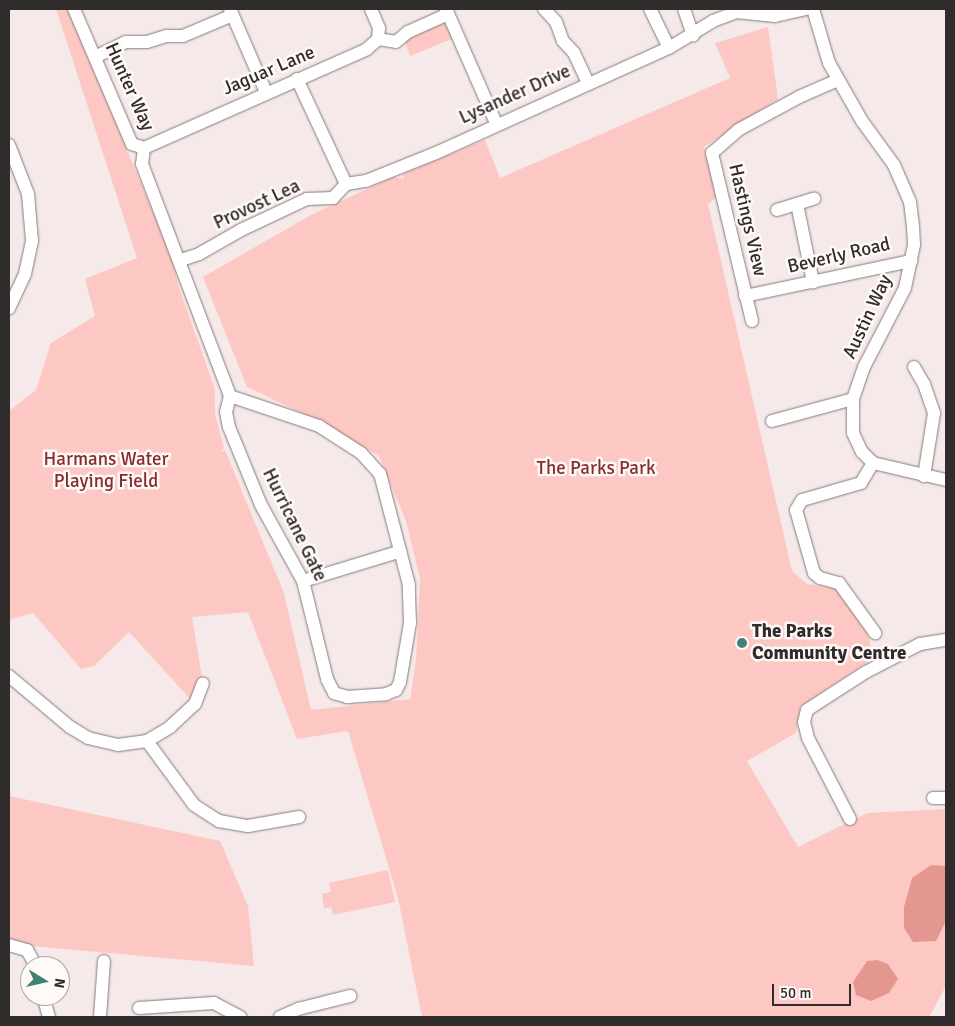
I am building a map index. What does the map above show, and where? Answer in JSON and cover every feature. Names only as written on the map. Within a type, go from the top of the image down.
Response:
[{"type":"street","name":"Hunter Way","points":[[74,9],[132,144],[144,148],[142,164],[181,260]]},
{"type":"street","points":[[370,9],[379,28],[378,39],[396,42],[408,32],[447,12],[496,123]]},
{"type":"street","points":[[544,9],[556,22],[563,42],[574,53],[588,83]]},
{"type":"street","points":[[650,9],[669,48]]},
{"type":"street","points":[[684,9],[693,35]]},
{"type":"street","name":"Lysander Drive","points":[[346,184],[366,181],[401,167],[496,123],[669,48],[713,21],[736,12],[775,16],[806,9]]},
{"type":"street","name":"Austin Way","points":[[813,9],[829,63],[862,121],[894,165],[910,202],[914,246],[905,288],[864,367],[853,399],[853,433],[862,452],[873,463]]},
{"type":"street","points":[[95,57],[126,42],[147,42],[167,36],[183,36],[232,12],[266,92]]},
{"type":"street","name":"Jaguar Lane","points":[[144,148],[266,92],[367,49],[378,39]]},
{"type":"street","points":[[297,79],[346,184]]},
{"type":"street","name":"Hastings View","points":[[752,321],[712,153],[738,130],[838,80]]},
{"type":"street","points":[[9,145],[18,161],[32,217],[30,258],[9,308]]},
{"type":"street","name":"Provost Lea","points":[[181,260],[199,254],[241,230],[307,199],[333,198],[346,184]]},
{"type":"street","points":[[776,210],[814,199]]},
{"type":"street","points":[[797,204],[813,282]]},
{"type":"street","name":"Hurricane Gate","points":[[181,260],[230,396],[226,412],[229,427],[261,505],[303,581],[318,646],[334,693],[346,697],[386,694],[396,690],[400,682],[410,623],[409,585],[380,474],[361,453],[319,426],[230,396]]},
{"type":"street","name":"Beverly Road","points":[[745,296],[912,261]]},
{"type":"street","points":[[914,367],[924,384],[934,413],[924,476]]},
{"type":"street","points":[[772,422],[853,399]]},
{"type":"street","points":[[875,633],[839,583],[820,578],[814,573],[796,510],[802,500],[861,483],[873,463],[946,480]]},
{"type":"street","points":[[303,581],[400,551]]},
{"type":"street","points":[[850,819],[808,738],[804,722],[807,710],[866,672],[912,648],[946,640]]},
{"type":"street","points":[[9,676],[70,727],[88,738],[118,745],[147,741],[189,711],[203,683]]},
{"type":"street","points":[[147,741],[194,805],[219,821],[248,826],[299,817]]},
{"type":"street","points":[[933,798],[946,798]]},
{"type":"street","points":[[9,946],[27,950],[30,956]]},
{"type":"street","points":[[100,1017],[104,961]]},
{"type":"street","points":[[280,1017],[350,996]]},
{"type":"street","points":[[139,1008],[214,1003],[240,1017]]},
{"type":"green space","points":[[56,9],[68,9],[171,255],[179,288],[215,389],[215,414],[224,448],[220,453],[225,450],[284,593],[311,710],[410,699],[416,660],[420,579],[406,521],[379,456],[318,421],[247,387],[203,277],[311,215],[393,177],[404,179],[403,174],[485,140],[500,178],[730,78],[715,43],[768,27],[778,99],[704,147],[718,196],[708,204],[792,571],[807,584],[838,589],[869,637],[872,659],[801,706],[796,733],[747,761],[798,847],[867,813],[946,809],[946,986],[929,1017],[422,1017],[398,898],[348,731],[297,739],[248,612],[192,617],[203,683],[195,704],[129,632],[94,666],[81,669],[33,613],[9,620],[9,411],[36,390],[51,343],[95,316],[85,279],[137,258]]},
{"type":"green space","points":[[444,23],[454,38],[410,56],[405,42],[416,34]]},
{"type":"green space","points":[[9,796],[220,841],[248,906],[254,966],[9,944]]},
{"type":"green space","points":[[388,870],[395,902],[333,915],[331,907],[324,909],[322,894],[331,892],[329,883]]},
{"type":"shaded area","points":[[931,865],[946,866],[946,921],[936,941],[913,942],[904,928],[904,907],[912,878]]},
{"type":"shaded area","points":[[877,960],[888,964],[898,979],[889,993],[871,1001],[856,995],[853,982],[867,961]]},
{"type":"place","name":"The Parks Community Centre","points":[[742,643]]},
{"type":"park label","name":"The Parks Park","points":[[596,469]]},
{"type":"park label","name":"Harmans Water Playing Field","points":[[106,471]]}]
